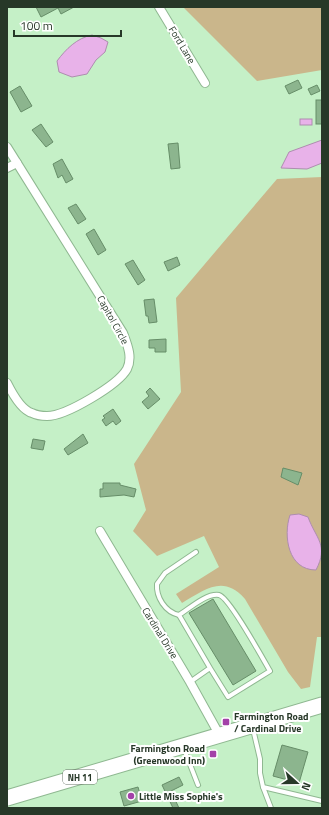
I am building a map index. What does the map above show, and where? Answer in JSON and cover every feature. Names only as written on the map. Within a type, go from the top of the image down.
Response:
[{"type":"highway","name":"NH 11","points":[[7,798],[322,705]]},
{"type":"street","name":"Ford Lane","points":[[159,7],[205,83]]},
{"type":"street","name":"Capitol Circle","points":[[7,146],[120,328],[130,350],[128,368],[117,382],[76,406],[48,416],[30,413],[17,401],[7,383]]},
{"type":"street","points":[[7,168],[17,163]]},
{"type":"street","name":"Cardinal Drive","points":[[100,531],[190,682],[220,736]]},
{"type":"lane","points":[[179,615],[208,597],[220,595],[225,598],[270,671],[228,697],[179,615],[167,610],[158,596],[158,584],[166,573],[196,552]]},
{"type":"lane","points":[[190,682],[210,668]]},
{"type":"lane","points":[[252,726],[260,760],[260,773],[263,788],[271,808]]},
{"type":"lane","points":[[183,747],[198,785]]},
{"type":"lane","points":[[263,788],[322,801]]},
{"type":"shaded area","points":[[183,7],[322,7],[322,70],[257,81]]},
{"type":"shaded area","points":[[92,35],[108,42],[105,52],[96,60],[87,74],[72,77],[59,72],[57,61],[64,52],[77,41]]},
{"type":"shaded area","points":[[300,119],[312,119],[312,125],[300,125]]},
{"type":"shaded area","points":[[322,140],[322,163],[307,169],[281,168],[289,152]]},
{"type":"shaded area","points":[[322,177],[322,637],[317,637],[310,687],[301,689],[288,672],[245,599],[237,591],[229,587],[214,587],[198,593],[182,603],[176,594],[219,567],[204,536],[157,556],[133,531],[146,510],[134,464],[181,392],[176,298],[277,179]]},
{"type":"shaded area","points":[[299,514],[308,517],[320,542],[320,561],[316,570],[299,564],[290,550],[287,532],[290,515]]},
{"type":"building","points":[[36,7],[74,7],[61,14],[58,8],[41,17]]},
{"type":"building","points":[[298,80],[302,88],[289,94],[285,86]]},
{"type":"building","points":[[317,85],[320,91],[311,95],[308,89]]},
{"type":"building","points":[[20,86],[32,106],[21,112],[10,92]]},
{"type":"building","points":[[316,100],[322,100],[322,124],[316,124]]},
{"type":"building","points":[[41,124],[53,142],[46,147],[32,130]]},
{"type":"building","points":[[178,143],[180,168],[171,169],[168,144]]},
{"type":"building","points":[[62,159],[73,179],[66,183],[62,175],[58,178],[53,164]]},
{"type":"building","points":[[76,204],[86,219],[78,224],[68,208]]},
{"type":"building","points":[[94,229],[106,250],[98,255],[86,234]]},
{"type":"building","points":[[177,257],[180,265],[168,271],[164,262]]},
{"type":"building","points":[[133,260],[145,280],[138,285],[125,264]]},
{"type":"building","points":[[154,299],[157,322],[149,323],[148,316],[146,316],[144,300]]},
{"type":"building","points":[[166,339],[166,352],[155,352],[155,348],[149,348],[149,340]]},
{"type":"building","points":[[150,388],[160,399],[148,409],[142,402],[149,396],[146,392]]},
{"type":"building","points":[[113,409],[121,421],[116,425],[113,421],[106,426],[102,420],[105,418],[103,416]]},
{"type":"building","points":[[83,434],[88,443],[68,455],[64,449]]},
{"type":"building","points":[[33,439],[45,441],[43,450],[31,448]]},
{"type":"building","points":[[283,468],[302,473],[298,485],[281,477]]},
{"type":"building","points":[[103,483],[120,483],[120,485],[136,489],[134,497],[124,495],[100,497],[100,489],[103,489]]},
{"type":"building","points":[[213,599],[256,671],[233,685],[189,613]]},
{"type":"building","points":[[282,745],[308,752],[299,783],[273,776]]},
{"type":"building","points":[[179,777],[183,785],[171,791],[179,808],[173,808],[162,785]]},
{"type":"building","name":"Little Miss Sophie's","points":[[138,787],[142,801],[124,806],[120,792]]},
{"type":"place","name":"Farmington Road / Cardinal Drive","points":[[226,722]]},
{"type":"place","name":"Farmington Road (Greenwood Inn)","points":[[213,754]]},
{"type":"place","name":"Little Miss Sophie's","points":[[131,796]]}]
